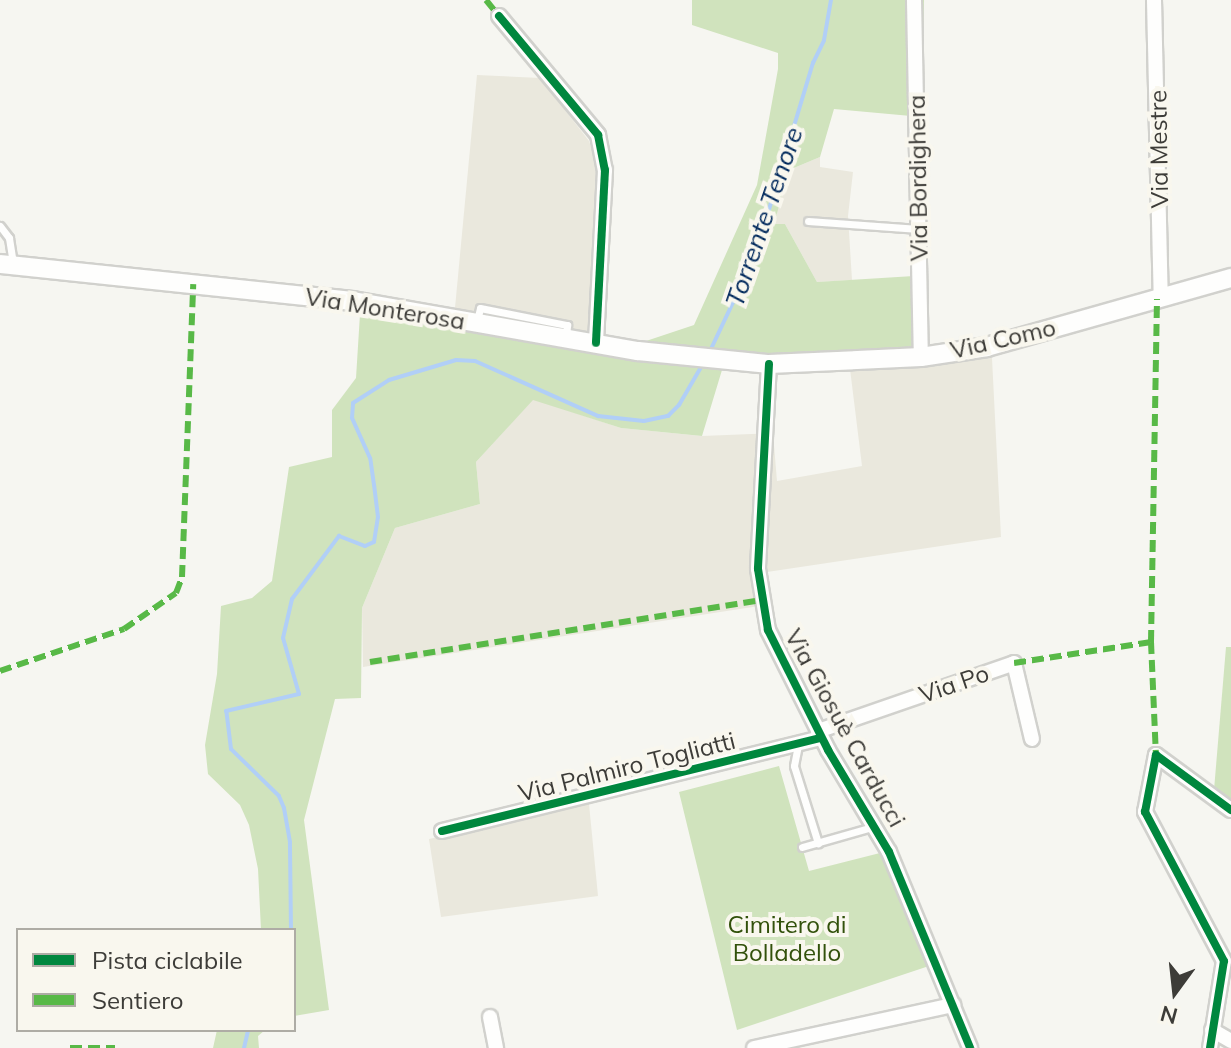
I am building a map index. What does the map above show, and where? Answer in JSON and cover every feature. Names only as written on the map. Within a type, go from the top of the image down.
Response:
[{"type":"main road","name":"Via Monterosa","points":[[7,265],[353,301],[679,356],[769,364]]},
{"type":"main road","name":"Via Como","points":[[769,364],[921,357],[987,347],[1231,278]]},
{"type":"street","name":"Via Bordighera","points":[[914,0],[921,357]]},
{"type":"street","name":"Via Mestre","points":[[1154,0],[1161,298]]},
{"type":"street","points":[[499,16],[598,135],[605,170],[596,343]]},
{"type":"street","name":"Via Giosuè Carducci","points":[[769,364],[760,600],[768,630],[820,734],[875,826],[927,933],[970,1048]]},
{"type":"street","name":"Via Po","points":[[820,734],[1014,663],[1032,739]]},
{"type":"street","name":"Via Palmiro Togliatti","points":[[442,831],[798,744],[820,734]]},
{"type":"street","points":[[1210,1048],[1227,956],[1145,812],[1156,755],[1231,810]]},
{"type":"street","points":[[754,1048],[953,1005]]},
{"type":"street","points":[[490,1017],[496,1048]]},
{"type":"street","points":[[1212,1030],[1231,1041]]},
{"type":"lane","points":[[808,221],[919,229]]},
{"type":"lane","points":[[0,226],[9,238],[7,265]]},
{"type":"lane","points":[[798,744],[794,766],[818,843]]},
{"type":"lane","points":[[802,847],[875,826]]},
{"type":"shaded area","points":[[477,75],[540,78],[589,141],[599,170],[588,350],[453,329]]},
{"type":"shaded area","points":[[820,157],[820,167],[853,172],[848,216],[852,280],[817,282],[785,224],[773,224],[789,170]]},
{"type":"shaded area","points":[[992,358],[1001,537],[761,573],[766,605],[363,667],[362,608],[395,528],[480,504],[476,462],[533,399],[621,428],[702,436],[773,433],[777,481],[862,466],[850,369]]},
{"type":"shaded area","points":[[589,804],[598,896],[441,917],[429,839]]},
{"type":"green space","points":[[692,0],[924,0],[922,117],[834,109],[820,157],[789,170],[774,224],[785,224],[817,282],[914,276],[914,347],[767,355],[715,354],[643,342],[694,325],[757,185],[778,69],[778,53],[692,25]]},
{"type":"green space","points":[[360,314],[722,370],[702,436],[621,428],[533,400],[476,462],[480,504],[395,528],[362,608],[361,698],[335,699],[304,820],[329,1010],[296,1016],[296,928],[261,928],[258,869],[249,825],[240,805],[208,774],[205,745],[217,674],[221,606],[252,598],[272,581],[289,467],[332,457],[332,410],[356,378]]},
{"type":"green space","points":[[1226,647],[1231,647],[1231,807],[1214,790]]},
{"type":"green space","name":"Cimitero di Bolladello","points":[[779,766],[809,871],[880,853],[902,892],[929,966],[737,1030],[679,792]]},
{"type":"green space","points":[[217,1032],[263,1032],[258,1036],[259,1048],[213,1048]]},
{"type":"waterway","name":"Torrente Tenore","points":[[710,351],[755,256],[813,63],[824,40],[831,0]]},
{"type":"waterway","name":"Torrente Tenore","points":[[291,928],[290,842],[284,808],[279,796],[231,749],[226,711],[299,694],[283,638],[292,599],[339,536],[365,546],[374,542],[378,517],[370,458],[352,418],[353,403],[389,380],[456,360],[475,361],[598,416],[644,421],[668,416],[679,405],[704,362]]},
{"type":"waterway","name":"Torrente Tenore","points":[[244,1048],[248,1032]]},
{"type":"marked path","points":[[486,0],[499,16]]},
{"type":"marked path","points":[[0,671],[124,629],[176,593],[182,577],[193,284]]},
{"type":"marked path","points":[[1151,642],[1157,299]]},
{"type":"marked path","points":[[370,662],[760,600]]},
{"type":"marked path","points":[[1014,663],[1151,642],[1156,755]]},
{"type":"marked path","points":[[70,1048],[115,1048]]},
{"type":"cycle path","points":[[499,16],[598,135],[605,170],[596,343]]},
{"type":"cycle path","points":[[769,364],[758,569],[768,630],[828,750],[889,852],[970,1048]]},
{"type":"cycle path","points":[[442,831],[821,738]]},
{"type":"cycle path","points":[[1210,1048],[1224,961],[1145,812],[1156,755],[1231,810]]}]
